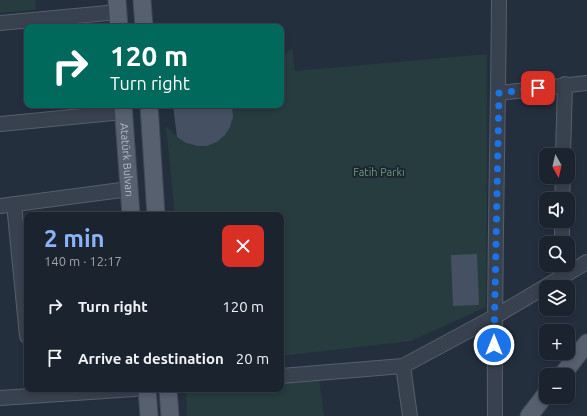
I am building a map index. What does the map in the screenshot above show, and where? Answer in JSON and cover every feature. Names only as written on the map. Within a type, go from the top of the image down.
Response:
[{"type":"main road","points":[[118,13],[142,5],[144,24]]},
{"type":"main road","name":"Atatürk Bulvarı","points":[[123,108],[131,212]]},
{"type":"main road","points":[[149,108],[156,212]]},
{"type":"main road","points":[[129,188],[154,187]]},
{"type":"main road","points":[[567,368],[587,343]]},
{"type":"main road","points":[[147,392],[149,416]]},
{"type":"main road","points":[[168,392],[170,416]]},
{"type":"main road","points":[[529,416],[539,403]]},
{"type":"street","points":[[495,416],[494,317],[499,93],[499,0]]},
{"type":"street","points":[[0,23],[118,13]]},
{"type":"street","points":[[499,93],[565,84],[587,83]]},
{"type":"street","points":[[563,148],[565,84]]},
{"type":"street","points":[[0,124],[123,108]]},
{"type":"street","points":[[0,206],[129,188]]},
{"type":"street","points":[[14,204],[24,306]]},
{"type":"street","points":[[575,266],[587,262]]},
{"type":"street","points":[[284,376],[403,366],[494,317],[560,272]]},
{"type":"street","points":[[403,366],[410,416]]},
{"type":"street","points":[[0,398],[32,392]]},
{"type":"green space","points":[[0,0],[35,0],[36,10],[0,13]]},
{"type":"green space","name":"Fatih Parkı","points":[[292,48],[295,71],[487,54],[486,307],[411,341],[284,356],[284,212],[175,212],[166,126],[177,137],[185,142],[195,146],[204,146],[213,144],[226,133],[230,124],[232,108],[284,108],[284,55]]},
{"type":"green space","points":[[318,371],[324,416],[187,416],[186,392],[284,392],[284,376]]},
{"type":"building","points":[[173,108],[232,108],[233,117],[230,127],[225,135],[217,142],[207,146],[197,146],[186,143],[177,137]]},
{"type":"building","points":[[477,254],[479,305],[453,306],[451,255]]},
{"type":"route","points":[[494,345],[499,93],[538,88]]}]
